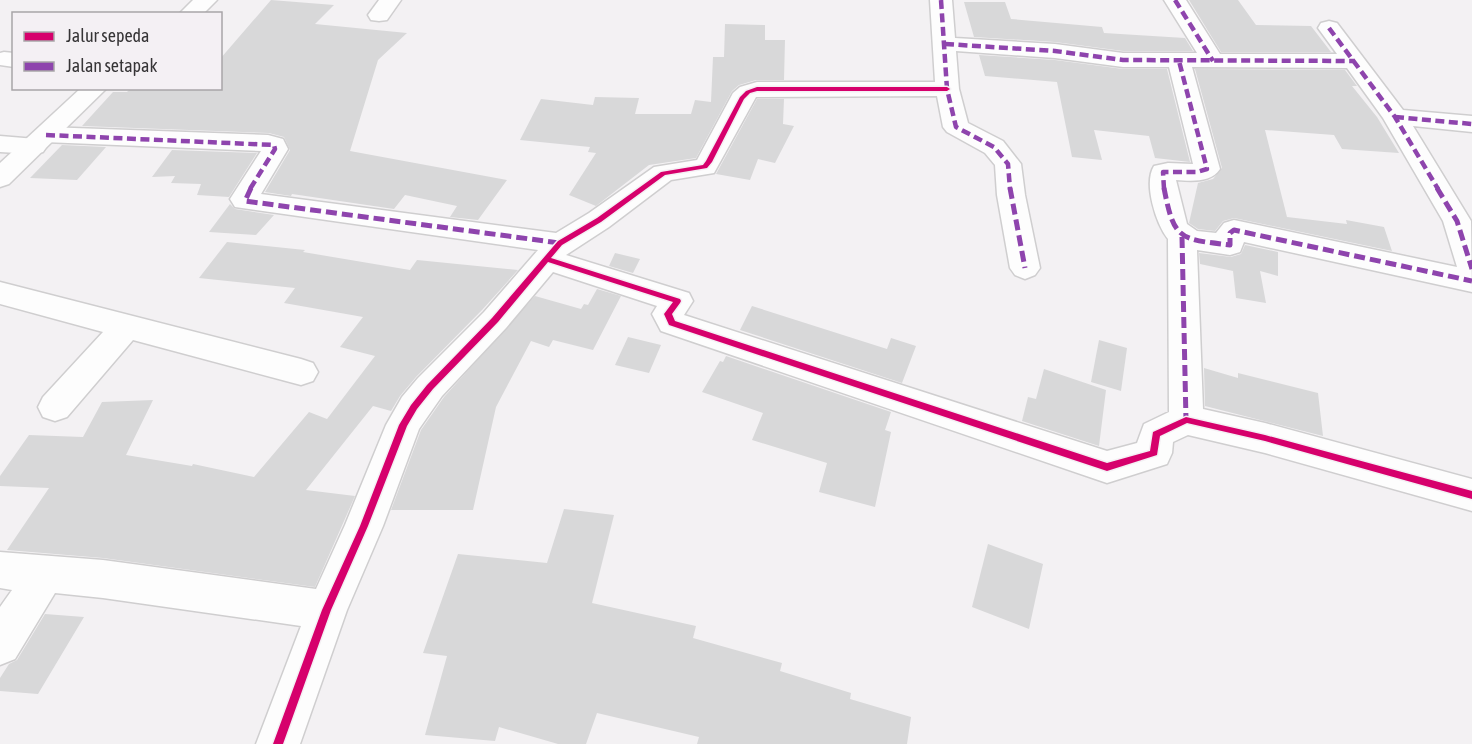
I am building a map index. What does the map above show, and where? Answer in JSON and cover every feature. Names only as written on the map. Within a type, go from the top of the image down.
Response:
[{"type":"street","points":[[191,12],[206,0]]},
{"type":"street","points":[[941,0],[947,89],[956,127],[994,147],[1008,164],[1011,195],[1025,268]]},
{"type":"street","points":[[1175,0],[1213,61]]},
{"type":"street","points":[[1329,28],[1395,117],[1457,221],[1472,269]]},
{"type":"street","points":[[945,44],[1055,51],[1123,60],[1355,61]]},
{"type":"street","points":[[1179,61],[1207,169],[1196,172],[1170,170],[1163,172],[1172,228],[1182,237],[1194,241],[1230,245],[1230,233],[1234,230],[1472,281]]},
{"type":"street","points":[[278,744],[327,610],[368,517],[403,425],[430,387],[495,320],[554,251],[663,173],[705,167],[742,98],[748,92],[757,89],[947,89]]},
{"type":"street","points":[[16,155],[93,90]]},
{"type":"street","points":[[1395,117],[1472,124]]},
{"type":"street","points":[[16,155],[268,143],[274,145],[275,149],[244,199],[245,201],[554,251],[678,301],[668,314],[672,323],[1107,467],[1154,453],[1156,434],[1186,420],[1265,438],[1472,495]]},
{"type":"street","points":[[1182,237],[1186,420]]},
{"type":"street","points":[[4,299],[127,326],[301,372]]},
{"type":"street","points":[[55,406],[127,326]]},
{"type":"street","points":[[0,570],[103,579],[327,610]]},
{"type":"street","points":[[0,644],[44,575]]},
{"type":"building","points":[[271,0],[334,5],[315,24],[407,33],[378,60],[350,151],[507,180],[478,220],[450,217],[457,206],[405,195],[394,209],[265,192],[290,150],[284,137],[269,133],[82,126],[113,92],[222,90],[222,57]]},
{"type":"building","points":[[1189,0],[1238,0],[1256,25],[1311,26],[1331,52],[1221,52]]},
{"type":"building","points":[[964,2],[1005,2],[1011,19],[1102,27],[1104,33],[1185,38],[1193,51],[1123,51],[1055,42],[974,37]]},
{"type":"building","points":[[725,24],[765,25],[765,40],[785,40],[784,80],[756,80],[739,85],[732,91],[696,158],[649,165],[596,206],[569,195],[596,153],[588,152],[590,147],[520,140],[541,99],[593,105],[595,97],[639,98],[635,114],[691,114],[695,100],[711,102],[713,57],[724,57]]},
{"type":"building","points":[[979,55],[1055,60],[1123,69],[1167,69],[1190,162],[1155,158],[1149,136],[1094,130],[1102,160],[1072,157],[1057,82],[985,76]]},
{"type":"building","points":[[1195,69],[1345,70],[1357,86],[1352,86],[1377,117],[1399,153],[1342,149],[1334,135],[1265,130],[1287,217],[1347,224],[1346,220],[1384,227],[1392,251],[1234,218],[1223,221],[1215,231],[1198,229],[1189,223],[1198,183],[1213,179],[1222,168]]},
{"type":"building","points":[[757,99],[784,99],[783,124],[794,126],[775,163],[758,159],[750,180],[716,174]]},
{"type":"building","points":[[62,145],[106,147],[77,180],[30,178]]},
{"type":"building","points":[[172,150],[257,153],[229,197],[197,195],[201,184],[171,183],[175,176],[152,177]]},
{"type":"building","points":[[230,204],[235,209],[274,215],[256,235],[209,232]]},
{"type":"building","points":[[227,242],[305,250],[303,252],[410,270],[417,260],[518,270],[416,377],[391,411],[373,406],[306,490],[355,496],[315,587],[103,558],[7,550],[49,488],[0,486],[0,476],[29,435],[83,437],[102,402],[153,400],[126,455],[192,466],[193,464],[254,477],[309,412],[327,419],[375,356],[340,347],[363,317],[284,303],[295,288],[199,278]]},
{"type":"building","points":[[1245,245],[1278,252],[1278,276],[1260,271],[1266,303],[1236,298],[1233,271],[1200,264],[1199,253],[1231,257],[1241,254]]},
{"type":"building","points":[[615,253],[640,259],[633,273],[609,266]]},
{"type":"building","points":[[597,289],[621,296],[593,350],[553,340],[549,347],[531,341],[496,407],[473,510],[391,510],[421,430],[444,397],[535,296],[581,309],[584,304],[588,305]]},
{"type":"building","points":[[752,306],[887,349],[891,338],[916,346],[902,383],[740,330]]},
{"type":"building","points":[[628,337],[661,345],[649,373],[615,365]]},
{"type":"building","points":[[1099,340],[1127,348],[1121,391],[1091,382]]},
{"type":"building","points":[[726,356],[891,412],[885,430],[891,432],[875,507],[819,492],[827,463],[752,440],[763,413],[702,392],[720,361],[723,362]]},
{"type":"building","points":[[1204,368],[1238,378],[1238,373],[1318,393],[1323,436],[1205,406]]},
{"type":"building","points":[[1044,369],[1106,390],[1099,446],[1022,421],[1028,397],[1036,399]]},
{"type":"building","points":[[564,509],[614,515],[592,603],[696,626],[693,638],[782,663],[780,671],[851,693],[850,699],[911,717],[907,744],[697,744],[699,737],[597,713],[586,744],[558,744],[499,727],[495,741],[425,735],[447,656],[423,653],[458,554],[547,563]]},
{"type":"building","points":[[988,544],[1043,564],[1029,629],[972,607]]},
{"type":"building","points":[[45,614],[84,617],[38,694],[0,691],[0,678],[9,664],[17,660]]},
{"type":"marked path","points":[[941,0],[947,89],[956,127],[994,147],[1008,164],[1011,195],[1025,268]]},
{"type":"marked path","points":[[1175,0],[1213,61]]},
{"type":"marked path","points":[[1329,28],[1395,117],[1457,221],[1472,269]]},
{"type":"marked path","points":[[945,44],[1055,51],[1123,60],[1355,61]]},
{"type":"marked path","points":[[1179,61],[1207,169],[1197,172],[1163,172],[1169,212],[1176,231],[1194,240],[1230,245],[1230,233],[1234,230],[1472,281]]},
{"type":"marked path","points":[[1395,117],[1472,124]]},
{"type":"marked path","points":[[46,135],[268,143],[274,145],[275,149],[244,199],[245,201],[560,243]]},
{"type":"marked path","points":[[1182,237],[1186,420]]},
{"type":"cycle path","points":[[278,744],[327,610],[364,526],[403,425],[430,387],[495,320],[560,243],[599,220],[663,173],[705,167],[742,98],[748,92],[757,89],[947,89]]},
{"type":"cycle path","points":[[547,259],[678,301],[668,314],[672,323],[1107,467],[1154,453],[1156,434],[1186,420],[1265,438],[1472,495]]}]
